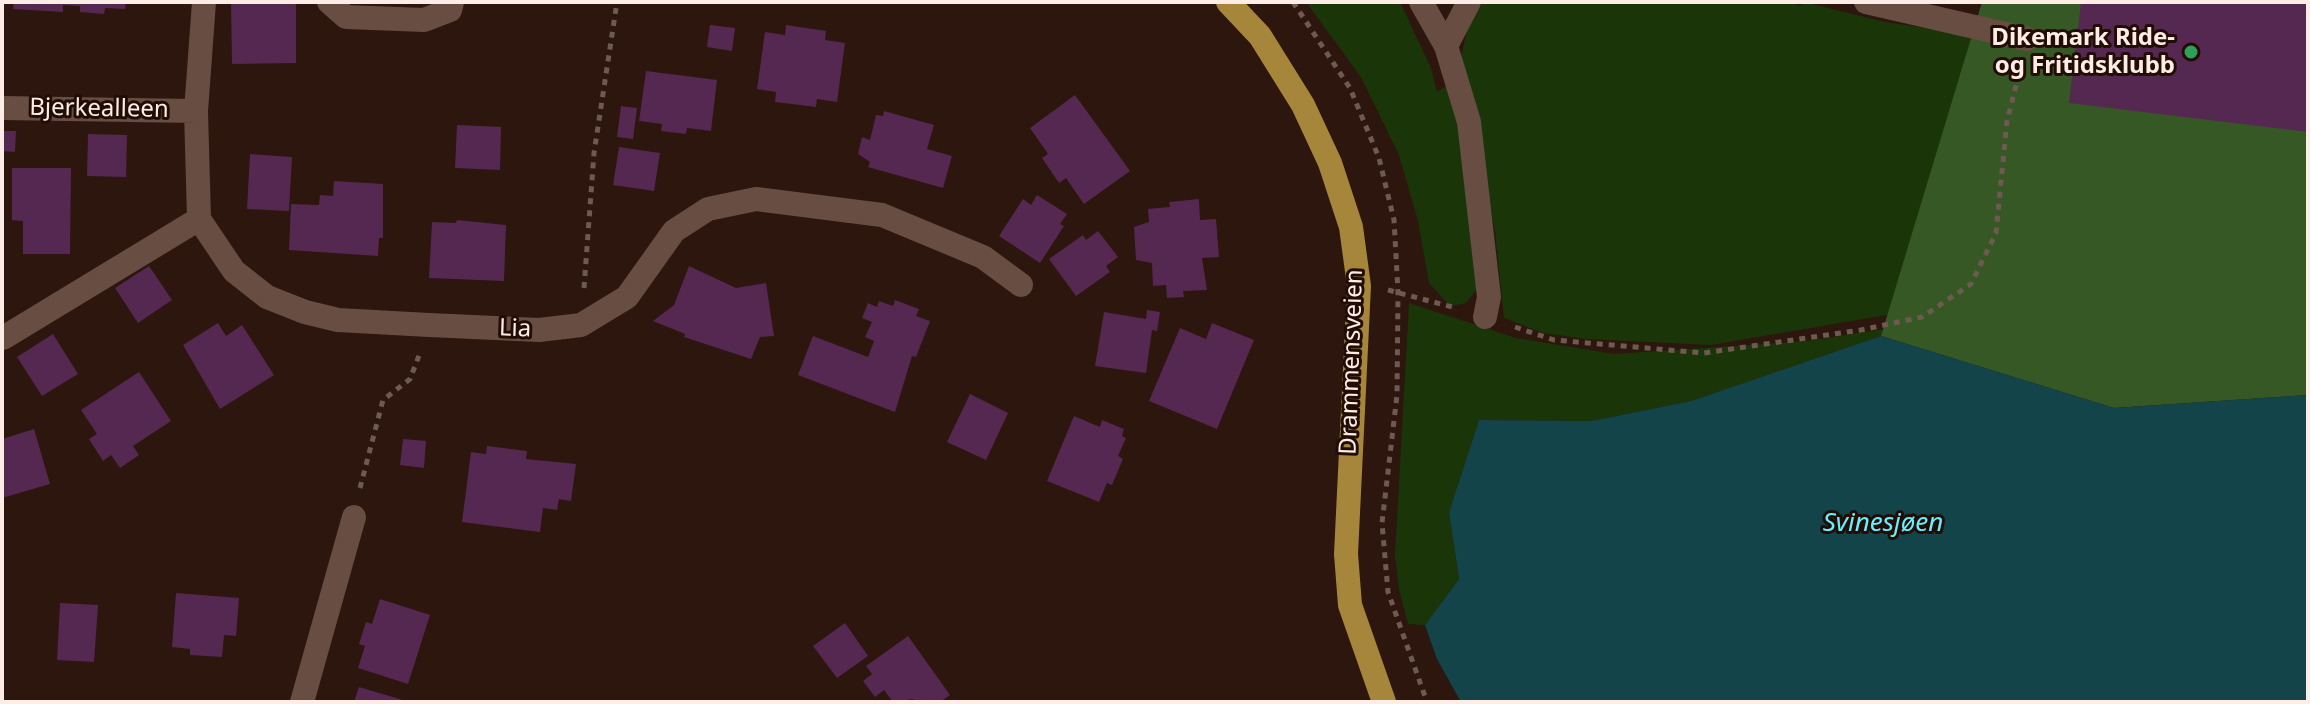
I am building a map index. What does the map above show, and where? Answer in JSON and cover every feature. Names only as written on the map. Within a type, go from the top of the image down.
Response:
[{"type":"main road","name":"Drammensveien","points":[[1228,2],[1260,36],[1303,105],[1317,134],[1351,227],[1359,286],[1346,554],[1350,605],[1384,702]]},
{"type":"street","points":[[3,338],[199,219],[196,111],[204,2]]},
{"type":"street","points":[[329,2],[346,17],[424,20],[450,10],[452,2]]},
{"type":"street","points":[[1421,2],[1446,46],[1469,122],[1489,297],[1485,317]]},
{"type":"street","points":[[1446,46],[1469,2]]},
{"type":"street","points":[[1866,2],[2027,39]]},
{"type":"street","name":"Bjerkealleen","points":[[2,108],[196,111]]},
{"type":"street","name":"Lia","points":[[199,219],[234,271],[267,297],[338,320],[539,330],[581,325],[627,297],[674,231],[708,209],[756,199],[882,215],[983,257],[1021,285]]},
{"type":"street","points":[[302,702],[354,517]]},
{"type":"path","points":[[581,325],[594,153],[617,2]]},
{"type":"path","points":[[1359,286],[1398,292],[1554,340],[1704,353],[1861,330],[1922,317],[1971,284],[1996,233],[2007,121],[2027,39]]},
{"type":"path","points":[[354,517],[373,429],[383,400],[410,379],[429,325]]},
{"type":"green space","points":[[1306,2],[1400,2],[1431,68],[1437,92],[1453,82],[1479,286],[1466,303],[1450,306],[1429,283],[1418,221],[1399,155],[1361,77]]},
{"type":"green space","points":[[1483,2],[1787,2],[1801,6],[1804,2],[1885,22],[2001,39],[1904,312],[1711,345],[1586,339],[1543,333],[1504,318],[1495,231],[1461,58],[1468,26]]},
{"type":"green space","points":[[1982,2],[2308,2],[2308,395],[2114,408],[1881,336]]},
{"type":"green space","points":[[1409,303],[1516,338],[1614,354],[1808,341],[1883,329],[1881,336],[1691,401],[1592,421],[1479,420],[1449,512],[1459,579],[1425,625],[1408,624],[1395,555]]},
{"type":"water","name":"Svinesjøen","points":[[1881,336],[2114,408],[2308,395],[2308,702],[1461,702],[1437,659],[1425,625],[1459,579],[1449,512],[1479,420],[1592,421],[1691,401]]},
{"type":"building","points":[[14,2],[126,2],[125,9],[105,8],[104,14],[80,12],[80,6],[63,5],[63,12],[13,9]]},
{"type":"building","points":[[231,2],[296,2],[296,63],[232,64]]},
{"type":"building","name":"Dikemark Ride- og Fritidsklubb","points":[[2081,2],[2308,2],[2308,132],[2069,103]]},
{"type":"building","points":[[710,25],[735,28],[732,51],[707,47]]},
{"type":"building","points":[[786,25],[826,31],[825,40],[845,43],[837,102],[817,99],[816,107],[775,102],[776,92],[757,89],[765,32],[785,35]]},
{"type":"building","points":[[646,71],[717,80],[711,131],[687,128],[686,134],[661,131],[662,124],[639,121]]},
{"type":"building","points":[[1075,95],[1130,171],[1084,204],[1066,178],[1059,183],[1042,158],[1048,154],[1030,128]]},
{"type":"building","points":[[621,106],[637,108],[633,139],[617,137]]},
{"type":"building","points":[[884,111],[934,125],[927,149],[952,156],[943,188],[868,167],[870,162],[858,154],[862,137],[870,140],[876,115],[883,116]]},
{"type":"building","points":[[457,125],[501,127],[500,170],[455,168]]},
{"type":"building","points":[[2,131],[16,131],[15,152],[2,151]]},
{"type":"building","points":[[88,134],[127,135],[126,177],[87,176]]},
{"type":"building","points":[[619,147],[660,153],[654,191],[613,185]]},
{"type":"building","points":[[250,154],[292,157],[289,211],[247,209]]},
{"type":"building","points":[[12,168],[71,168],[70,254],[23,254],[23,221],[12,220]]},
{"type":"building","points":[[334,181],[383,184],[383,238],[379,238],[378,256],[289,250],[291,204],[319,205],[320,195],[333,196]]},
{"type":"building","points":[[1037,195],[1067,214],[1060,224],[1064,226],[1040,263],[999,236],[1023,199],[1031,205]]},
{"type":"building","points":[[1199,199],[1200,220],[1216,219],[1219,257],[1202,258],[1207,290],[1183,291],[1184,297],[1167,298],[1166,285],[1153,286],[1152,263],[1136,260],[1134,227],[1149,222],[1148,209],[1170,207],[1169,202]]},
{"type":"building","points":[[457,220],[506,225],[504,281],[429,278],[432,222],[456,223]]},
{"type":"building","points":[[1098,231],[1118,257],[1106,266],[1110,272],[1076,296],[1049,259],[1083,235],[1086,240]]},
{"type":"building","points":[[149,266],[172,300],[138,323],[115,288]]},
{"type":"building","points":[[689,266],[736,288],[766,283],[774,336],[760,337],[751,359],[684,337],[685,334],[653,321],[674,305]]},
{"type":"building","points":[[895,300],[919,309],[916,316],[930,321],[916,357],[912,356],[895,412],[798,375],[813,336],[868,357],[874,341],[865,337],[872,322],[862,318],[868,303],[877,307],[879,301],[893,306]]},
{"type":"building","points":[[1147,310],[1160,312],[1157,331],[1152,330],[1146,373],[1095,366],[1104,312],[1146,319]]},
{"type":"building","points":[[218,323],[226,336],[242,325],[274,375],[220,409],[183,345]]},
{"type":"building","points":[[1212,323],[1254,340],[1217,429],[1149,401],[1180,328],[1206,339]]},
{"type":"building","points":[[53,334],[78,374],[42,396],[17,357]]},
{"type":"building","points":[[139,372],[171,421],[133,446],[139,455],[120,468],[111,455],[103,461],[89,439],[97,434],[81,410]]},
{"type":"building","points":[[970,394],[1008,413],[986,460],[947,442]]},
{"type":"building","points":[[1074,416],[1100,427],[1102,420],[1124,429],[1122,436],[1126,438],[1118,456],[1123,459],[1112,485],[1107,483],[1099,502],[1047,481]]},
{"type":"building","points":[[34,429],[50,484],[2,498],[2,439]]},
{"type":"building","points":[[403,439],[426,441],[424,468],[400,465]]},
{"type":"building","points":[[487,446],[527,451],[526,459],[576,464],[571,501],[559,499],[557,510],[543,508],[540,532],[462,522],[471,452],[486,454]]},
{"type":"building","points":[[176,593],[239,598],[236,636],[224,635],[222,657],[190,655],[190,649],[172,647]]},
{"type":"building","points":[[380,599],[430,615],[408,684],[358,668],[365,646],[359,644],[366,622],[372,624]]},
{"type":"building","points":[[60,603],[98,605],[94,662],[57,660]]},
{"type":"building","points":[[845,623],[868,656],[837,678],[813,646]]},
{"type":"building","points":[[908,636],[950,695],[940,702],[915,702],[913,699],[893,702],[884,690],[875,697],[863,681],[872,674],[866,666]]},
{"type":"building","points":[[359,687],[406,701],[354,702]]},
{"type":"place","name":"Dikemark Ride- og Fritidsklubb","points":[[2191,52]]}]
